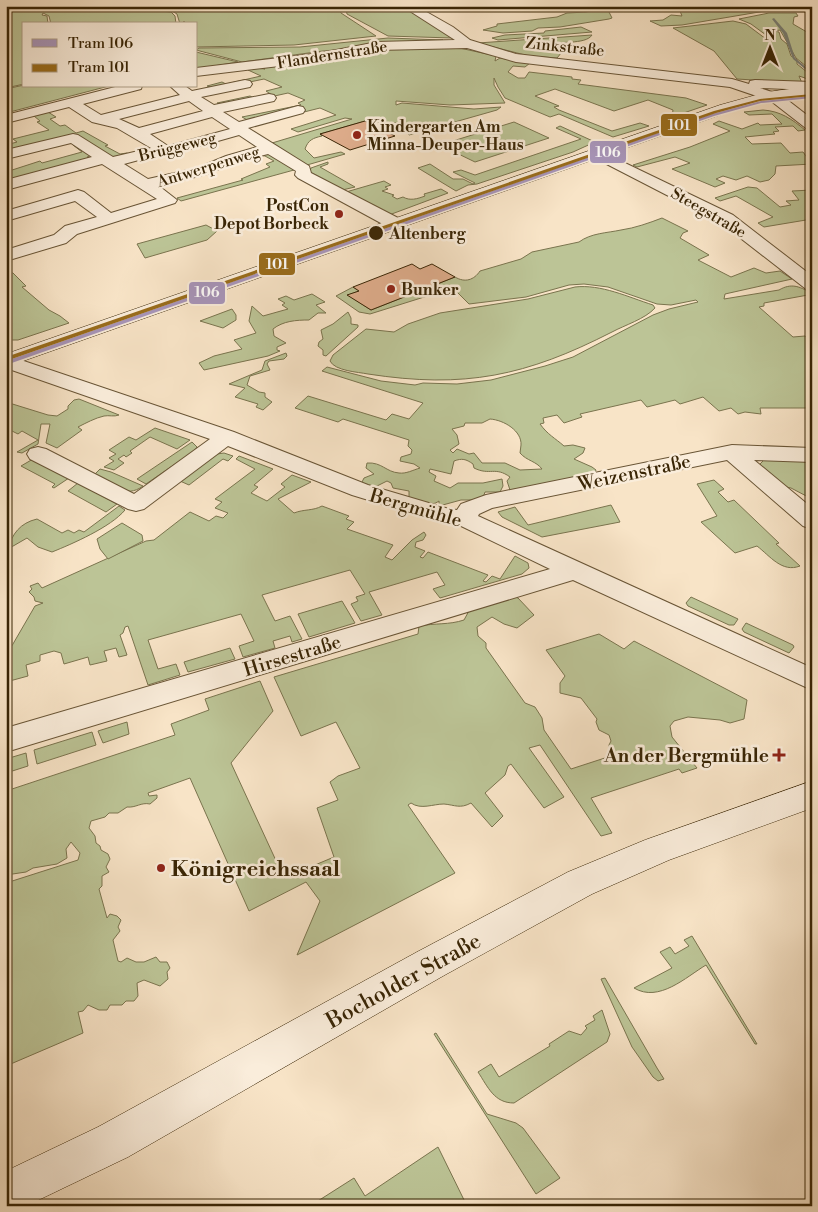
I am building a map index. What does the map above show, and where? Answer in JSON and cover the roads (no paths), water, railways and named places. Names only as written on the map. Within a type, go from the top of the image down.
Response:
[{"type":"main road","points":[[7,362],[696,120],[812,90]]},
{"type":"main road","points":[[777,99],[812,101]]},
{"type":"main road","name":"Bocholder Straße","points":[[6,1193],[113,1142],[446,955],[572,887],[657,850],[812,794]]},
{"type":"street","name":"Zinkstraße","points":[[407,6],[450,30],[461,40],[469,44],[516,58],[732,83],[812,86]]},
{"type":"street","name":"Flandernstraße","points":[[198,72],[322,57],[337,52],[385,46],[469,44]]},
{"type":"street","name":"Zinkstraße","points":[[732,83],[777,99]]},
{"type":"street","points":[[71,102],[97,119],[192,95],[246,84]]},
{"type":"street","points":[[6,119],[128,88]]},
{"type":"street","name":"Brüggeweg","points":[[180,88],[268,148],[304,169],[303,174],[396,224]]},
{"type":"street","name":"Brüggeweg","points":[[138,133],[214,111],[269,98]]},
{"type":"street","points":[[777,99],[812,126]]},
{"type":"street","name":"Brüggeweg","points":[[6,185],[163,149],[167,151],[298,110]]},
{"type":"street","points":[[106,118],[138,133],[163,149]]},
{"type":"street","name":"Antwerpenweg","points":[[6,155],[73,138],[148,184],[169,200],[113,222]]},
{"type":"street","name":"Antwerpenweg","points":[[148,184],[202,171],[231,159],[268,148]]},
{"type":"street","name":"Steegstraße","points":[[598,154],[727,219],[812,285]]},
{"type":"street","points":[[6,216],[78,196],[113,222]]},
{"type":"street","points":[[6,256],[60,239],[71,230],[113,222]]},
{"type":"street","name":"Bergmühle","points":[[7,362],[226,437],[360,490],[448,517],[465,518],[470,522],[578,570],[812,680]]},
{"type":"street","points":[[38,454],[136,504],[226,437]]},
{"type":"street","points":[[732,452],[812,521]]},
{"type":"street","name":"Weizenstraße","points":[[465,518],[469,510],[486,502],[732,452],[812,455]]},
{"type":"street","name":"Hirsestraße","points":[[6,740],[578,570]]},
{"type":"waterway","points":[[774,19],[785,33],[794,58],[812,74]]},
{"type":"tram line","name":"101","points":[[6,359],[715,112],[760,100],[812,95]]},
{"type":"tram line","name":"106","points":[[6,363],[713,115],[761,102],[812,97]]},
{"type":"place","name":"Kindergarten Am Minna-Deuper-Haus","points":[[357,135]]},
{"type":"place","name":"PostCon Depot Borbeck","points":[[339,214]]},
{"type":"place","name":"Altenberg","points":[[376,233]]},
{"type":"place","name":"Bunker","points":[[391,289]]},
{"type":"place","name":"An der Bergmühle","points":[[779,755]]},
{"type":"place","name":"Königreichssaal","points":[[161,868]]}]
